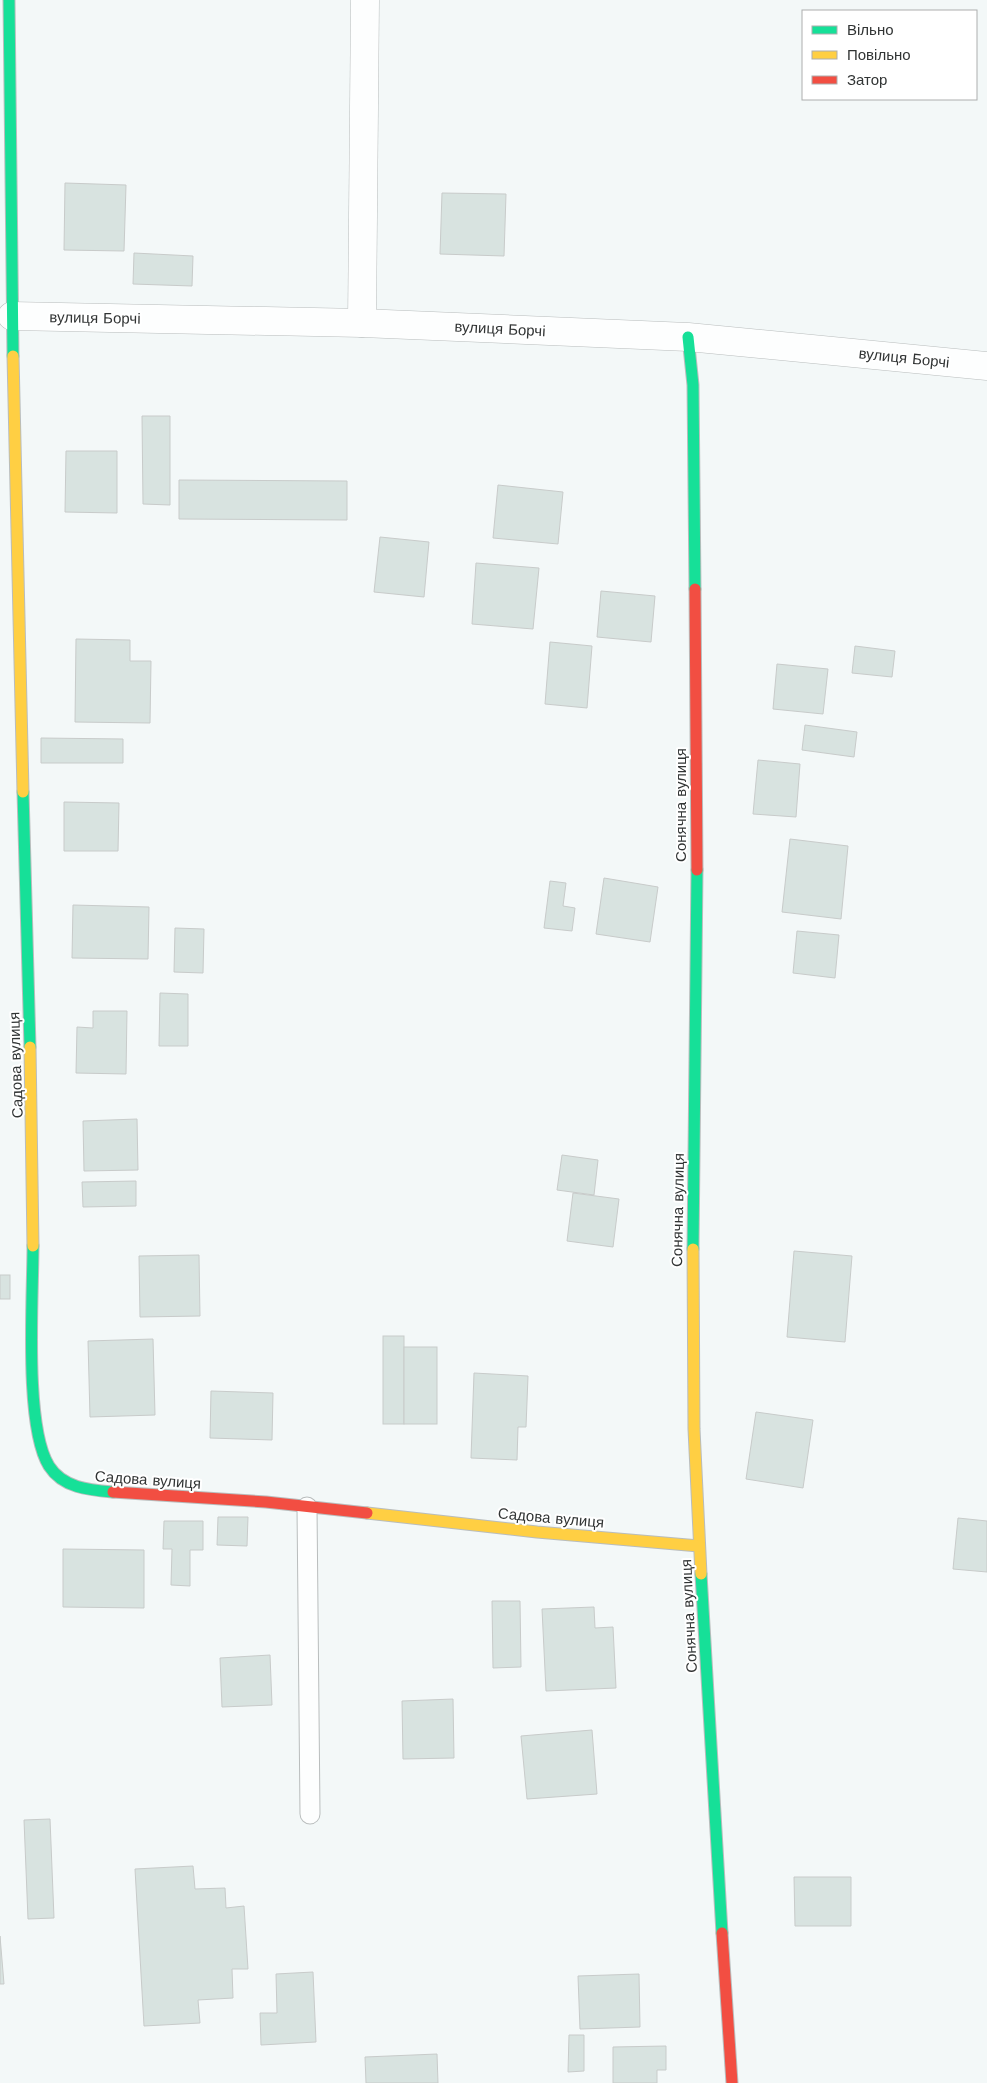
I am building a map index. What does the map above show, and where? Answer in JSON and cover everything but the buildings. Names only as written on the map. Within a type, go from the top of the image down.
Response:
[{"type":"street","name":"Садова вулиця","points":[[8,0],[12,316],[6,390],[33,1163],[33,1401],[40,1447],[49,1467],[65,1482],[85,1490],[307,1507],[528,1532],[700,1546]]},
{"type":"street","points":[[362,323],[365,0]]},
{"type":"street","name":"вулиця Борчі","points":[[12,316],[362,323],[688,337],[987,366]]},
{"type":"street","name":"Сонячна вулиця","points":[[688,337],[693,385],[697,831],[692,1335],[700,1546],[715,1837],[732,2083]]},
{"type":"lane","points":[[307,1507],[310,1814]]},
{"type":"traffic: fast","points":[[9,0],[13,356]]},
{"type":"traffic: fast","points":[[688,337],[693,385],[695,589]]},
{"type":"traffic: fast","points":[[23,792],[30,1047]]},
{"type":"traffic: fast","points":[[693,1249],[697,870]]},
{"type":"traffic: fast","points":[[33,1246],[31,1327],[33,1392],[41,1447],[49,1466],[62,1479],[86,1489],[113,1492]]},
{"type":"traffic: fast","points":[[701,1574],[722,1933]]},
{"type":"traffic: slow","points":[[13,356],[23,792]]},
{"type":"traffic: slow","points":[[30,1047],[33,1246]]},
{"type":"traffic: slow","points":[[693,1249],[694,1429],[701,1574]]},
{"type":"traffic: slow","points":[[367,1513],[537,1532],[699,1546]]},
{"type":"traffic: jam","points":[[695,589],[697,870]]},
{"type":"traffic: jam","points":[[113,1492],[266,1502],[367,1513]]},
{"type":"traffic: jam","points":[[722,1933],[732,2083]]}]
